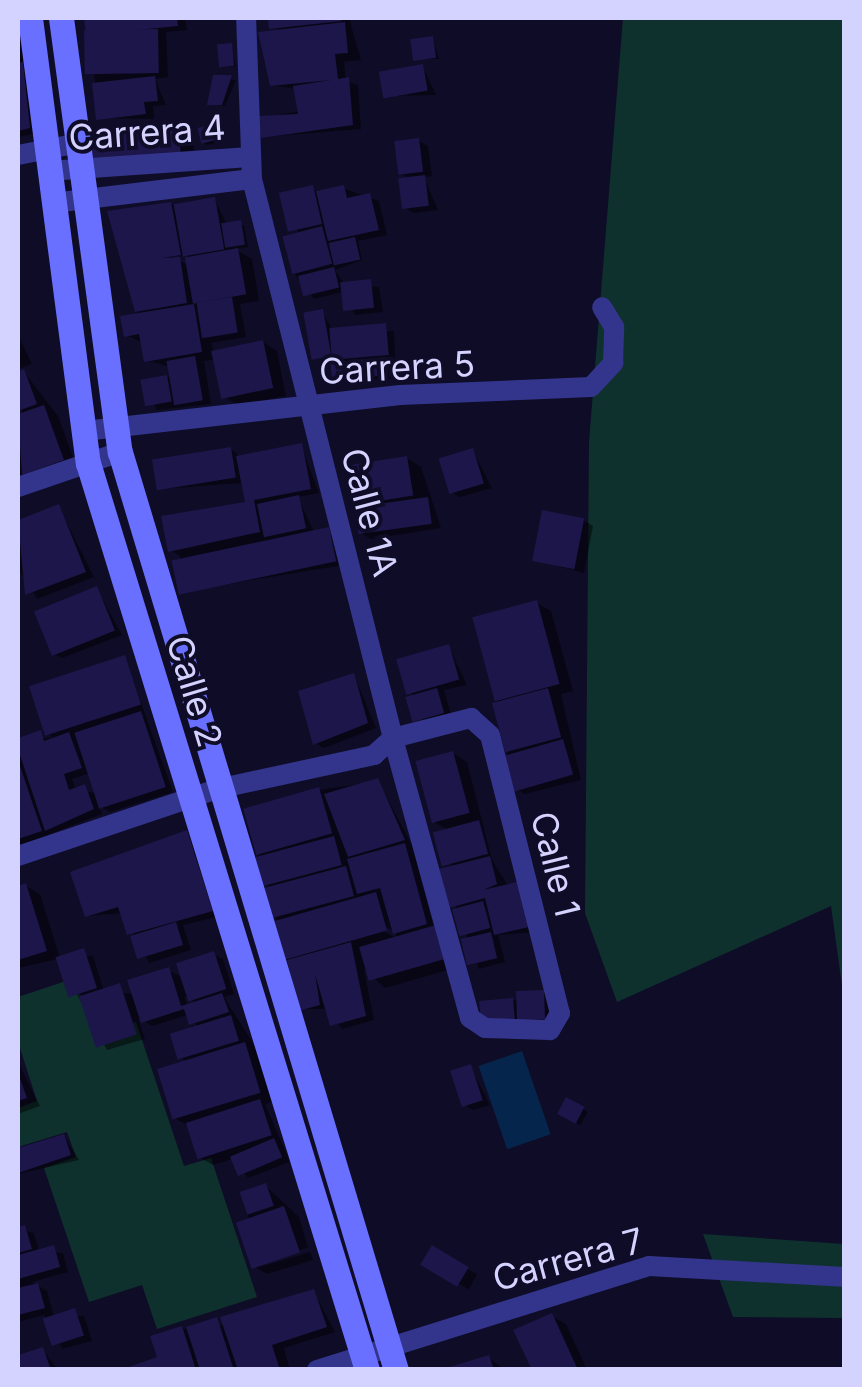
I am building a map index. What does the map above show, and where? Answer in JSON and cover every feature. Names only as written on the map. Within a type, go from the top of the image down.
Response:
[{"type":"main road","name":"Calle 2","points":[[30,18],[88,462],[365,1363]]},
{"type":"main road","name":"Calle 2","points":[[60,18],[78,173],[120,452],[217,789],[392,1358]]},
{"type":"street","name":"Calle 1A","points":[[246,18],[252,179],[307,404],[470,1018]]},
{"type":"street","name":"Carrera 4","points":[[47,159],[74,144]]},
{"type":"street","name":"Carrera 4","points":[[18,155],[47,159],[78,173],[250,157]]},
{"type":"street","name":"Carrera 4","points":[[53,204],[252,179]]},
{"type":"street","name":"Carrera 5","points":[[84,432],[115,425],[307,404],[591,387],[613,363],[614,327],[602,307]]},
{"type":"street","points":[[18,487],[120,452]]},
{"type":"street","name":"Calle 1","points":[[394,738],[472,718],[495,754],[560,1014],[550,1030],[485,1028],[470,1018]]},
{"type":"street","points":[[18,856],[217,789],[374,755],[394,738]]},
{"type":"street","name":"Carrera 7","points":[[317,1370],[392,1358],[649,1266],[844,1277]]},
{"type":"green space","points":[[623,18],[844,18],[844,1000],[831,906],[617,1002],[585,913],[589,442]]},
{"type":"green space","points":[[75,978],[94,1035],[136,1022],[184,1166],[211,1158],[257,1297],[157,1329],[142,1285],[89,1302],[44,1168],[76,1157],[67,1132],[18,1147],[18,1108],[37,1101],[18,1042],[18,997]]},
{"type":"green space","points":[[703,1234],[844,1244],[844,1318],[733,1317]]},
{"type":"water","points":[[522,1051],[551,1134],[507,1149],[479,1066]]},
{"type":"building","points":[[84,18],[177,18],[178,26],[86,35]]},
{"type":"building","points":[[268,18],[342,18],[342,21],[269,29]]},
{"type":"building","points":[[345,22],[348,53],[335,54],[338,79],[349,77],[353,125],[261,138],[258,116],[298,114],[293,86],[331,80],[270,86],[258,32]]},
{"type":"building","points":[[158,29],[159,73],[85,74],[84,30]]},
{"type":"building","points":[[433,36],[436,58],[413,61],[410,39]]},
{"type":"building","points":[[232,43],[234,66],[219,67],[217,44]]},
{"type":"building","points":[[23,62],[30,128],[18,131],[18,63]]},
{"type":"building","points":[[423,64],[428,91],[383,98],[379,72]]},
{"type":"building","points":[[213,75],[232,75],[222,105],[207,105]]},
{"type":"building","points":[[155,76],[158,101],[144,102],[146,114],[96,120],[92,83]]},
{"type":"building","points":[[179,124],[181,158],[91,163],[89,129]]},
{"type":"building","points":[[214,124],[218,140],[201,144],[198,128]]},
{"type":"building","points":[[419,138],[423,172],[398,175],[394,141]]},
{"type":"building","points":[[425,175],[429,206],[402,209],[398,178]]},
{"type":"building","points":[[313,185],[322,224],[288,232],[279,193]]},
{"type":"building","points":[[344,185],[347,198],[370,193],[379,230],[328,241],[316,191]]},
{"type":"building","points":[[215,197],[224,249],[183,256],[174,204]]},
{"type":"building","points":[[171,202],[181,255],[162,258],[180,257],[187,303],[135,312],[107,211]]},
{"type":"building","points":[[241,220],[245,245],[225,248],[221,223]]},
{"type":"building","points":[[322,226],[332,264],[292,274],[282,237]]},
{"type":"building","points":[[355,237],[360,259],[334,265],[329,243]]},
{"type":"building","points":[[238,248],[246,294],[193,304],[185,257]]},
{"type":"building","points":[[334,267],[339,287],[303,296],[298,276]]},
{"type":"building","points":[[371,279],[374,308],[343,311],[340,282]]},
{"type":"building","points":[[232,297],[238,333],[202,338],[196,303]]},
{"type":"building","points":[[194,304],[202,352],[144,362],[139,334],[124,337],[120,316]]},
{"type":"building","points":[[323,309],[331,356],[312,360],[303,312]]},
{"type":"building","points":[[386,323],[389,355],[332,360],[329,328]]},
{"type":"building","points":[[263,340],[273,388],[221,399],[211,351]]},
{"type":"building","points":[[195,356],[203,400],[174,405],[166,361]]},
{"type":"building","points":[[386,357],[388,375],[332,381],[330,363]]},
{"type":"building","points":[[24,369],[37,404],[18,411],[18,372]]},
{"type":"building","points":[[167,375],[172,402],[145,406],[140,380]]},
{"type":"building","points":[[44,405],[64,460],[22,475],[18,414]]},
{"type":"building","points":[[302,443],[311,489],[254,500],[260,532],[168,552],[161,516],[245,502],[236,456]]},
{"type":"building","points":[[231,447],[236,478],[157,490],[152,460]]},
{"type":"building","points":[[473,448],[484,483],[449,494],[439,459]]},
{"type":"building","points":[[407,456],[413,496],[352,505],[346,466]]},
{"type":"building","points":[[299,495],[306,528],[264,537],[257,504]]},
{"type":"building","points":[[428,497],[432,524],[358,534],[355,507]]},
{"type":"building","points":[[59,504],[86,572],[25,595],[18,520]]},
{"type":"building","points":[[542,510],[584,518],[574,569],[532,561]]},
{"type":"building","points":[[329,527],[336,561],[179,595],[172,560]]},
{"type":"building","points":[[97,586],[115,631],[52,656],[34,611]]},
{"type":"building","points":[[537,600],[560,684],[495,701],[472,617]]},
{"type":"building","points":[[449,644],[459,680],[406,695],[396,659]]},
{"type":"building","points":[[125,655],[141,704],[45,736],[29,686]]},
{"type":"building","points":[[354,673],[368,723],[313,745],[298,691]]},
{"type":"building","points":[[437,688],[444,713],[412,722],[405,697]]},
{"type":"building","points":[[548,688],[561,737],[505,752],[492,703]]},
{"type":"building","points":[[141,711],[166,787],[99,809],[74,733]]},
{"type":"building","points":[[41,730],[44,741],[69,732],[82,768],[64,774],[69,790],[85,784],[94,809],[45,831],[18,749],[18,738]]},
{"type":"building","points":[[563,739],[573,775],[515,791],[504,756]]},
{"type":"building","points":[[453,751],[470,813],[432,823],[415,761]]},
{"type":"building","points":[[18,760],[42,831],[18,839]]},
{"type":"building","points":[[378,778],[405,840],[348,857],[324,794]]},
{"type":"building","points":[[319,787],[332,833],[256,855],[243,809]]},
{"type":"building","points":[[479,820],[488,854],[442,866],[433,832]]},
{"type":"building","points":[[187,830],[213,911],[127,935],[118,907],[85,917],[70,872]]},
{"type":"building","points":[[334,836],[342,865],[262,886],[254,857]]},
{"type":"building","points":[[405,843],[427,924],[393,934],[380,888],[357,894],[347,859]]},
{"type":"building","points":[[490,856],[497,884],[483,890],[517,882],[529,927],[494,935],[485,898],[449,908],[439,869]]},
{"type":"building","points":[[346,866],[354,896],[271,918],[263,888]]},
{"type":"building","points":[[26,883],[47,951],[18,960],[18,886]]},
{"type":"building","points":[[376,892],[387,930],[281,961],[270,922]]},
{"type":"building","points":[[483,901],[490,928],[459,936],[452,909]]},
{"type":"building","points":[[176,922],[183,945],[137,959],[130,936]]},
{"type":"building","points":[[436,925],[446,959],[369,981],[359,947]]},
{"type":"building","points":[[491,932],[497,958],[467,965],[461,939]]},
{"type":"building","points":[[351,942],[366,1016],[330,1026],[315,974],[320,1005],[298,1011],[287,960]]},
{"type":"building","points":[[84,948],[97,988],[68,997],[55,957]]},
{"type":"building","points":[[214,951],[226,989],[188,1001],[176,963]]},
{"type":"building","points":[[169,967],[181,1006],[222,993],[229,1012],[189,1025],[184,1009],[141,1023],[127,980]]},
{"type":"building","points":[[120,983],[137,1034],[96,1048],[79,996]]},
{"type":"building","points":[[544,990],[545,1019],[517,1020],[516,991]]},
{"type":"building","points":[[513,998],[515,1019],[481,1022],[479,1001]]},
{"type":"building","points":[[231,1015],[239,1041],[178,1060],[170,1034]]},
{"type":"building","points":[[245,1042],[260,1093],[173,1120],[157,1069]]},
{"type":"building","points":[[471,1064],[483,1100],[462,1107],[450,1071]]},
{"type":"building","points":[[18,1073],[27,1098],[18,1101]]},
{"type":"building","points":[[566,1097],[585,1107],[576,1124],[557,1114]]},
{"type":"building","points":[[260,1099],[272,1135],[198,1159],[186,1123]]},
{"type":"building","points":[[64,1134],[71,1155],[18,1173],[18,1148]]},
{"type":"building","points":[[274,1138],[282,1157],[238,1176],[230,1157]]},
{"type":"building","points":[[266,1183],[274,1206],[247,1215],[240,1192]]},
{"type":"building","points":[[284,1206],[300,1252],[252,1269],[236,1223]]},
{"type":"building","points":[[25,1225],[32,1249],[18,1253],[18,1227]]},
{"type":"building","points":[[54,1245],[60,1267],[18,1279],[18,1255]]},
{"type":"building","points":[[432,1245],[469,1267],[457,1287],[420,1265]]},
{"type":"building","points":[[38,1283],[45,1308],[18,1315],[18,1288]]},
{"type":"building","points":[[314,1289],[327,1327],[272,1345],[280,1370],[238,1370],[220,1317]]},
{"type":"building","points":[[75,1308],[84,1336],[52,1346],[43,1319]]},
{"type":"building","points":[[552,1313],[578,1370],[532,1370],[513,1330]]},
{"type":"building","points":[[217,1317],[233,1367],[200,1370],[186,1327]]},
{"type":"building","points":[[182,1326],[196,1370],[121,1370],[157,1357],[150,1336]]},
{"type":"building","points":[[43,1347],[51,1370],[18,1370],[18,1355]]},
{"type":"building","points":[[489,1355],[494,1370],[443,1369]]}]
